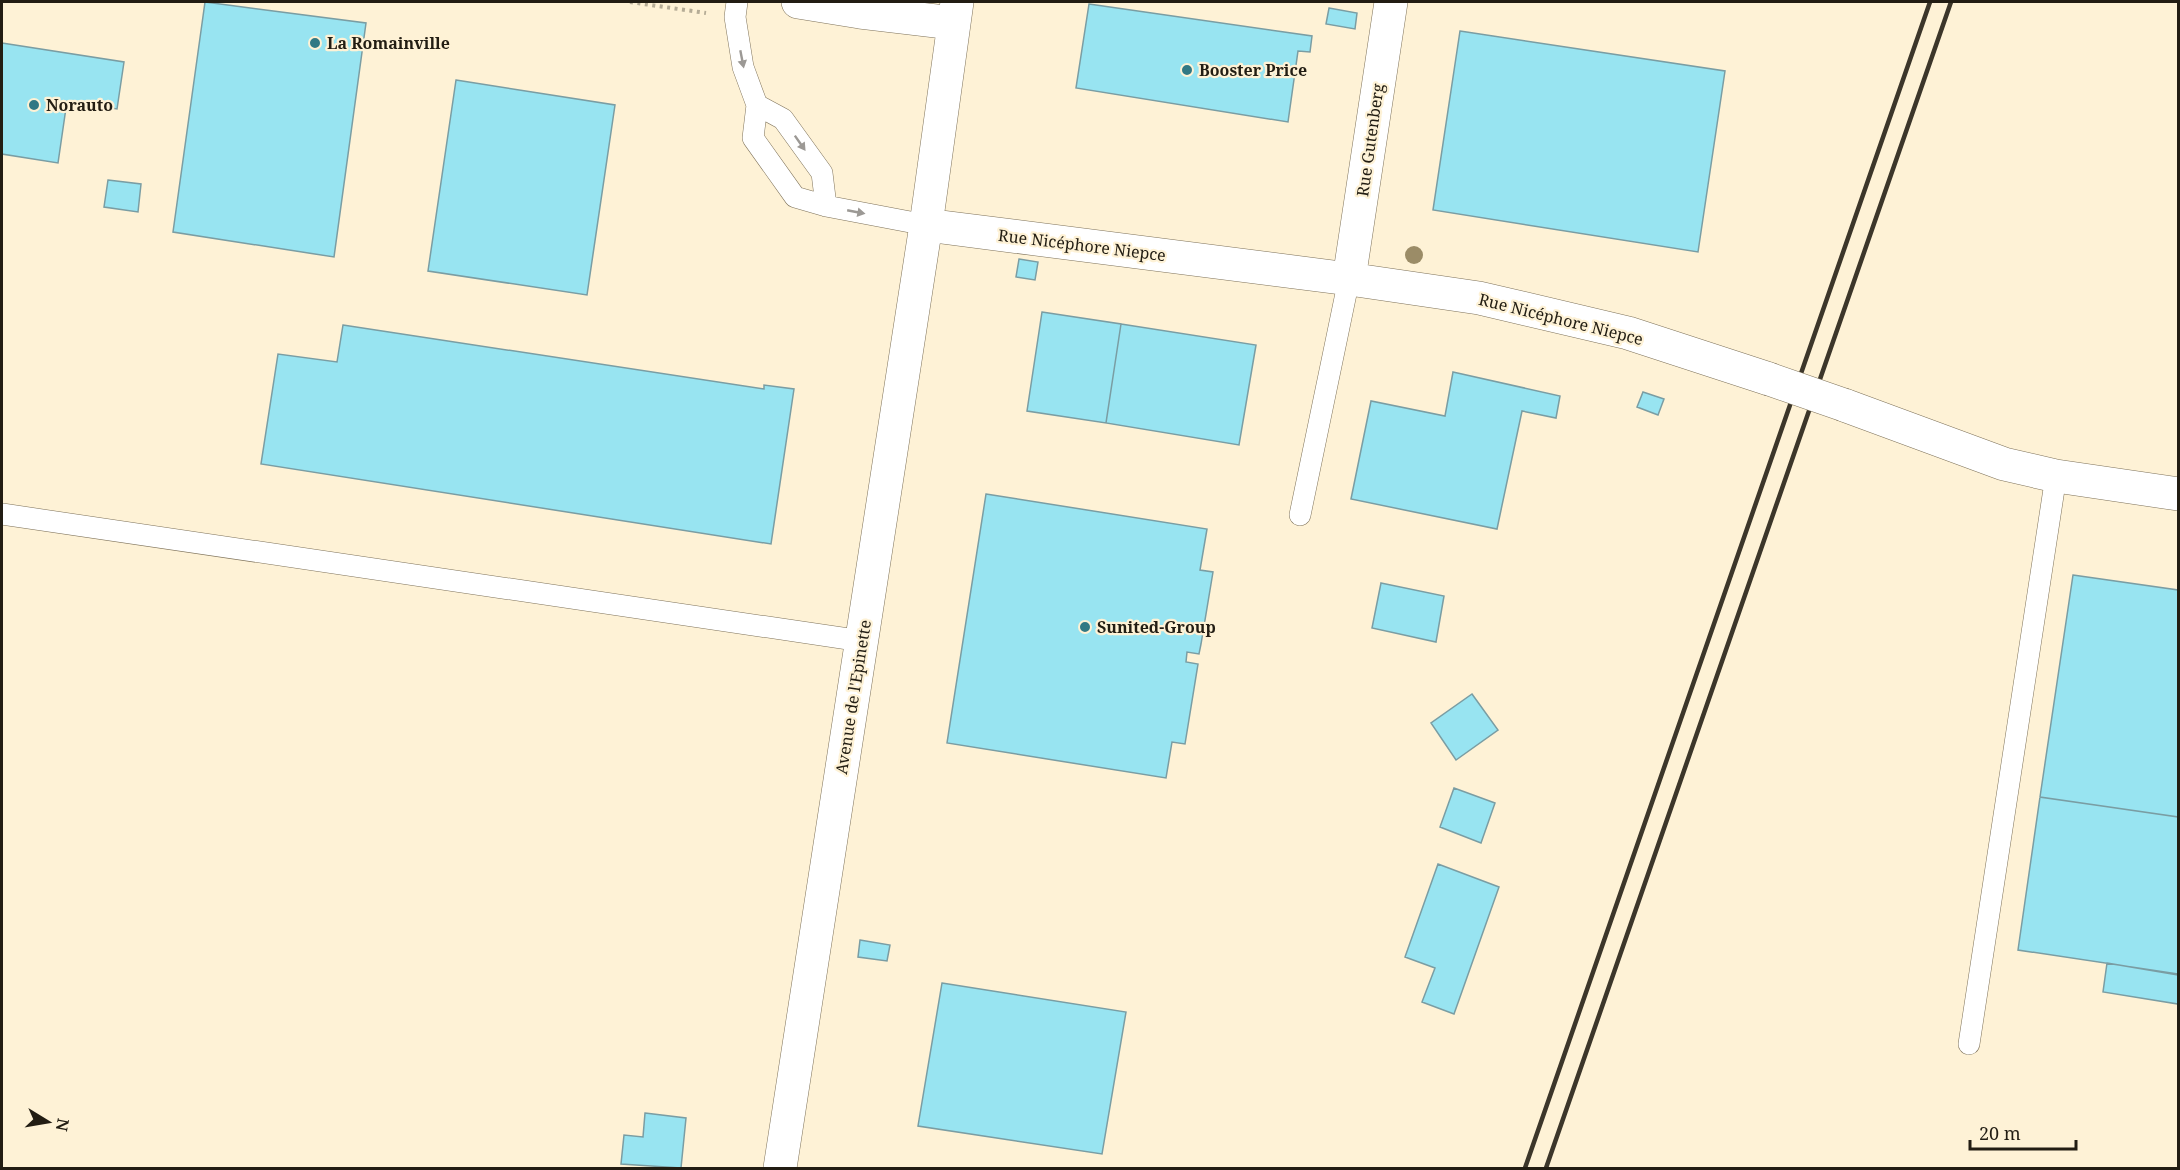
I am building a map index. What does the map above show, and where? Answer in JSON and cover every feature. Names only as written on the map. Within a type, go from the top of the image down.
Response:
[{"type":"street","points":[[798,2],[860,12],[955,12]]},
{"type":"street","name":"Rue Gutenberg","points":[[1349,279],[1391,2]]},
{"type":"street","name":"Avenue de l'Epinette","points":[[780,1168],[926,225],[955,12]]},
{"type":"street","name":"Rue Nicéphore Niepce","points":[[926,225],[1349,279],[1479,298],[1628,333],[1844,405],[2004,464],[2056,476],[2178,494]]},
{"type":"lane","points":[[737,2],[735,17],[743,67],[757,105],[753,138],[795,197],[826,206],[926,225]]},
{"type":"lane","points":[[757,105],[783,118],[822,173],[826,206]]},
{"type":"lane","points":[[1300,515],[1349,279]]},
{"type":"lane","points":[[1969,1044],[2056,476]]},
{"type":"lane","points":[[2,514],[862,641]]},
{"type":"path","points":[[630,2],[716,14]]},
{"type":"building","points":[[205,2],[366,23],[334,257],[173,232]]},
{"type":"building","name":"Booster Price","points":[[1089,4],[1312,36],[1310,52],[1298,51],[1288,122],[1076,88]]},
{"type":"building","points":[[1329,8],[1357,13],[1355,29],[1326,24]]},
{"type":"building","points":[[1460,31],[1725,71],[1698,252],[1433,210]]},
{"type":"building","name":"Norauto","points":[[2,43],[124,62],[117,109],[67,101],[58,163],[2,154]]},
{"type":"building","points":[[456,80],[615,105],[587,295],[428,271]]},
{"type":"building","points":[[108,180],[141,184],[138,212],[104,207]]},
{"type":"building","points":[[1019,259],[1038,262],[1035,280],[1016,277]]},
{"type":"building","points":[[1042,312],[1121,324],[1106,423],[1027,411]]},
{"type":"building","points":[[1121,324],[1256,345],[1239,445],[1106,423]]},
{"type":"building","points":[[343,325],[764,389],[764,385],[794,389],[771,544],[261,464],[278,354],[337,362]]},
{"type":"building","points":[[1453,372],[1560,396],[1556,418],[1522,411],[1497,529],[1351,499],[1371,401],[1445,416]]},
{"type":"building","points":[[1643,392],[1664,399],[1658,415],[1637,407]]},
{"type":"building","name":"Sunited-Group","points":[[986,494],[1207,529],[1200,570],[1213,572],[1199,654],[1187,652],[1186,662],[1198,664],[1185,744],[1172,742],[1166,778],[947,743]]},
{"type":"building","points":[[2073,575],[2178,590],[2178,817],[2040,797]]},
{"type":"building","points":[[1381,583],[1444,596],[1436,642],[1372,628]]},
{"type":"building","points":[[1472,694],[1498,730],[1456,760],[1431,723]]},
{"type":"building","points":[[1454,788],[1495,803],[1481,843],[1440,827]]},
{"type":"building","points":[[2040,797],[2178,817],[2178,974],[2018,950]]},
{"type":"building","points":[[1438,864],[1499,887],[1454,1014],[1422,1002],[1435,968],[1405,957]]},
{"type":"building","points":[[860,940],[890,945],[887,961],[858,957]]},
{"type":"building","points":[[2107,963],[2178,975],[2178,1004],[2103,992]]},
{"type":"building","points":[[942,983],[1126,1012],[1102,1154],[918,1126]]},
{"type":"building","points":[[645,1113],[686,1118],[681,1168],[621,1164],[624,1135],[643,1137]]},
{"type":"railway","points":[[1525,1168],[1930,2]]},
{"type":"railway","points":[[1546,1168],[1951,2]]},
{"type":"place","name":"La Romainville","points":[[315,43]]},
{"type":"place","name":"Booster Price","points":[[1187,70]]},
{"type":"place","name":"Norauto","points":[[34,105]]},
{"type":"place","name":"Sunited-Group","points":[[1085,627]]}]
